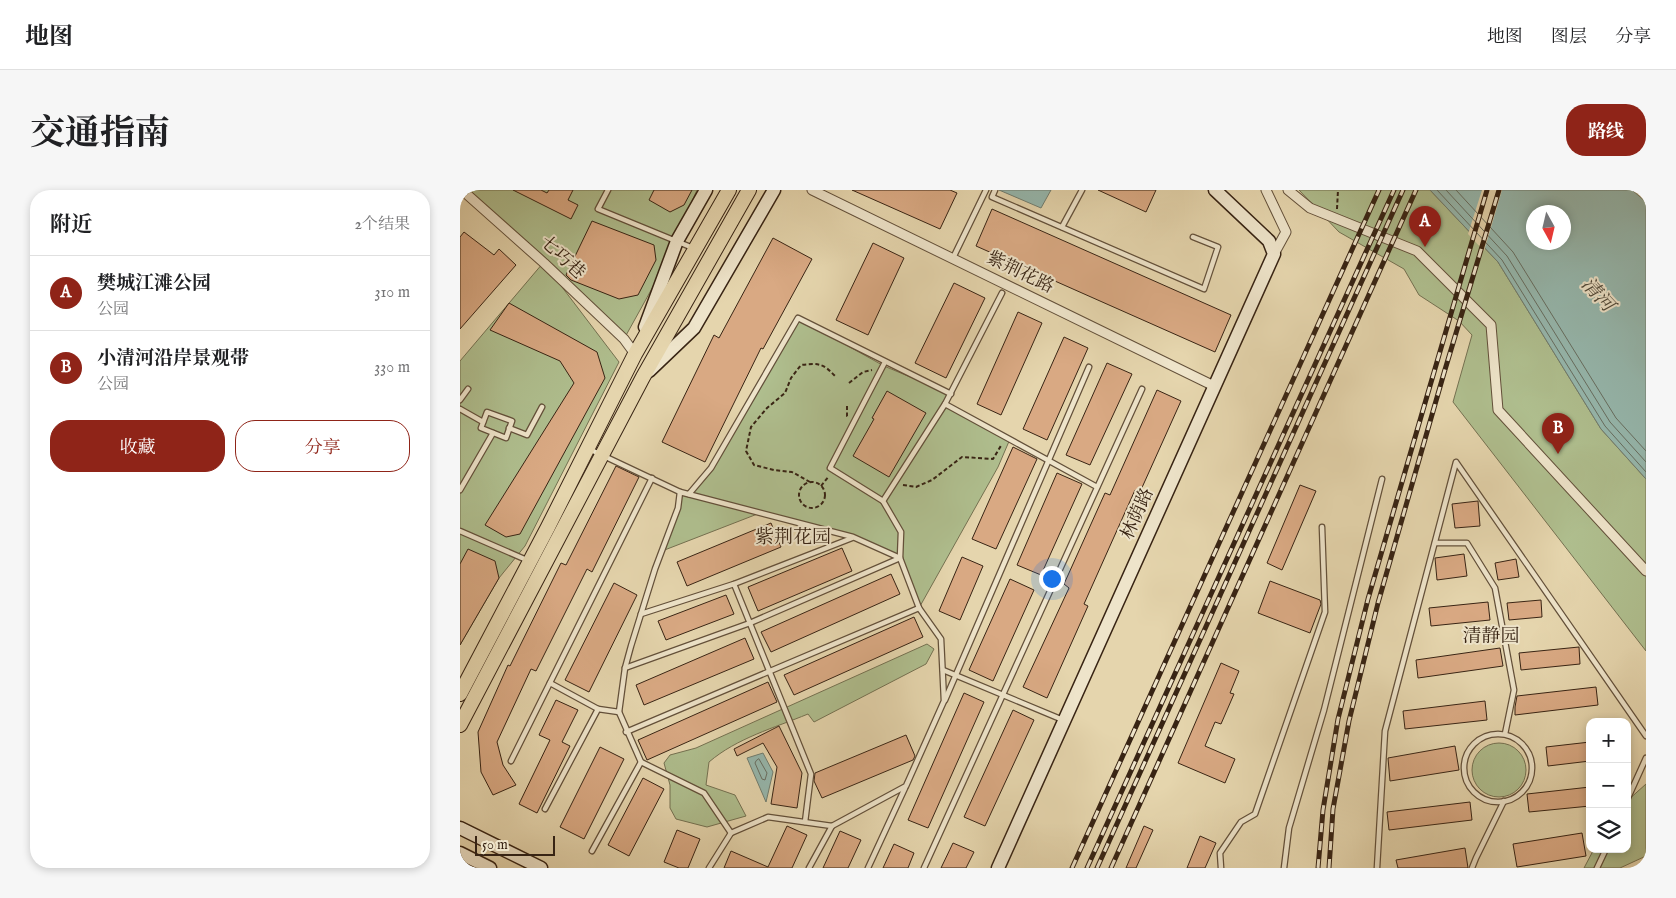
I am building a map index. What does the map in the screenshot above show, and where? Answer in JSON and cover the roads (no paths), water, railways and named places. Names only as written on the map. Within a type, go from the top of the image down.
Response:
[{"type":"main road","points":[[460,694],[635,354],[730,190]]},
{"type":"main road","points":[[460,725],[643,376],[749,190]]},
{"type":"street","name":"七巧巷","points":[[462,190],[550,269],[624,340],[635,354]]},
{"type":"street","points":[[635,354],[678,241],[706,190]]},
{"type":"street","points":[[643,376],[694,328],[774,190]]},
{"type":"street","name":"紫荆花路","points":[[812,190],[1214,386]]},
{"type":"street","points":[[1215,190],[1269,241],[1274,254]]},
{"type":"street","points":[[1266,190],[1286,232],[1274,254]]},
{"type":"street","points":[[1288,190],[1310,208],[1417,251],[1491,325],[1498,410],[1646,571]]},
{"type":"street","name":"林荫路","points":[[998,868],[1274,254]]},
{"type":"street","points":[[460,828],[541,868]]},
{"type":"street","points":[[460,853],[490,868]]},
{"type":"lane","points":[[608,190],[598,209],[696,249]]},
{"type":"lane","points":[[953,258],[986,190]]},
{"type":"lane","points":[[995,190],[992,197],[1204,289],[1218,247],[1193,237]]},
{"type":"lane","points":[[1062,227],[1082,190]]},
{"type":"lane","points":[[883,500],[946,404],[1002,293]]},
{"type":"lane","points":[[689,494],[711,468],[798,318],[885,364],[951,394]]},
{"type":"lane","points":[[885,364],[830,468],[883,500],[901,532],[900,558],[919,608],[941,639],[944,701]]},
{"type":"lane","points":[[868,868],[956,676],[1089,367]]},
{"type":"lane","points":[[460,400],[468,389]]},
{"type":"lane","points":[[924,868],[1142,389]]},
{"type":"lane","points":[[946,404],[1097,487]]},
{"type":"lane","points":[[509,428],[527,436],[542,407]]},
{"type":"lane","points":[[460,409],[483,422]]},
{"type":"lane","points":[[487,412],[512,421],[509,428],[506,438],[481,428],[487,412]]},
{"type":"lane","points":[[460,490],[493,433]]},
{"type":"lane","points":[[588,448],[680,492],[853,537],[900,558]]},
{"type":"lane","points":[[1377,868],[1385,730],[1456,462],[1646,736]]},
{"type":"lane","points":[[511,761],[652,478]]},
{"type":"lane","points":[[1284,868],[1289,828],[1324,710],[1382,479]]},
{"type":"lane","points":[[680,492],[678,508],[655,569],[626,668],[619,712],[626,732],[641,762],[704,793],[731,833]]},
{"type":"lane","points":[[1221,868],[1220,853],[1241,822],[1255,814],[1324,612],[1322,528]]},
{"type":"lane","points":[[460,531],[530,561]]},
{"type":"lane","points":[[641,614],[734,584],[853,537]]},
{"type":"lane","points":[[1435,543],[1467,543],[1495,588],[1514,690],[1505,734]]},
{"type":"lane","points":[[626,668],[750,623],[900,558]]},
{"type":"lane","points":[[734,584],[811,774],[805,822]]},
{"type":"lane","points":[[626,732],[919,608]]},
{"type":"lane","points":[[942,670],[1064,721]]},
{"type":"lane","points":[[550,683],[598,709],[619,712]]},
{"type":"lane","points":[[545,809],[598,709]]},
{"type":"lane","points":[[1493,734],[1505,734],[1525,746],[1531,756],[1533,768],[1530,780],[1524,790],[1515,798],[1493,802],[1474,792],[1468,784],[1464,763],[1468,752],[1474,744],[1493,734]]},
{"type":"lane","points":[[1631,791],[1646,758]]},
{"type":"lane","points":[[592,851],[641,762]]},
{"type":"lane","points":[[809,868],[832,826],[906,786]]},
{"type":"lane","points":[[1472,868],[1504,801]]},
{"type":"lane","points":[[709,868],[731,833],[768,817],[832,826]]},
{"type":"lane","points":[[1598,868],[1604,853]]},
{"type":"water","points":[[999,190],[1051,190],[1041,208]]},
{"type":"water","name":"清河","points":[[1430,190],[1632,190],[1646,202],[1646,479],[1601,429],[1498,262]]},
{"type":"water","points":[[763,753],[773,772],[766,802],[747,758]]},
{"type":"railway","points":[[1072,868],[1379,190]]},
{"type":"railway","points":[[1087,868],[1394,190]]},
{"type":"railway","points":[[1097,868],[1403,190]]},
{"type":"railway","points":[[1111,868],[1416,190]]},
{"type":"railway","points":[[1318,868],[1323,810],[1338,719],[1368,599],[1487,190]]},
{"type":"railway","points":[[1329,868],[1333,809],[1349,721],[1378,603],[1499,190]]},
{"type":"place","name":"樊城江滩公园","points":[[1425,247]]},
{"type":"place","name":"小清河沿岸景观带","points":[[1558,454]]},
{"type":"district","name":"紫荆花园","points":[[793,538]]},
{"type":"district","name":"清静园","points":[[1491,637]]}]
